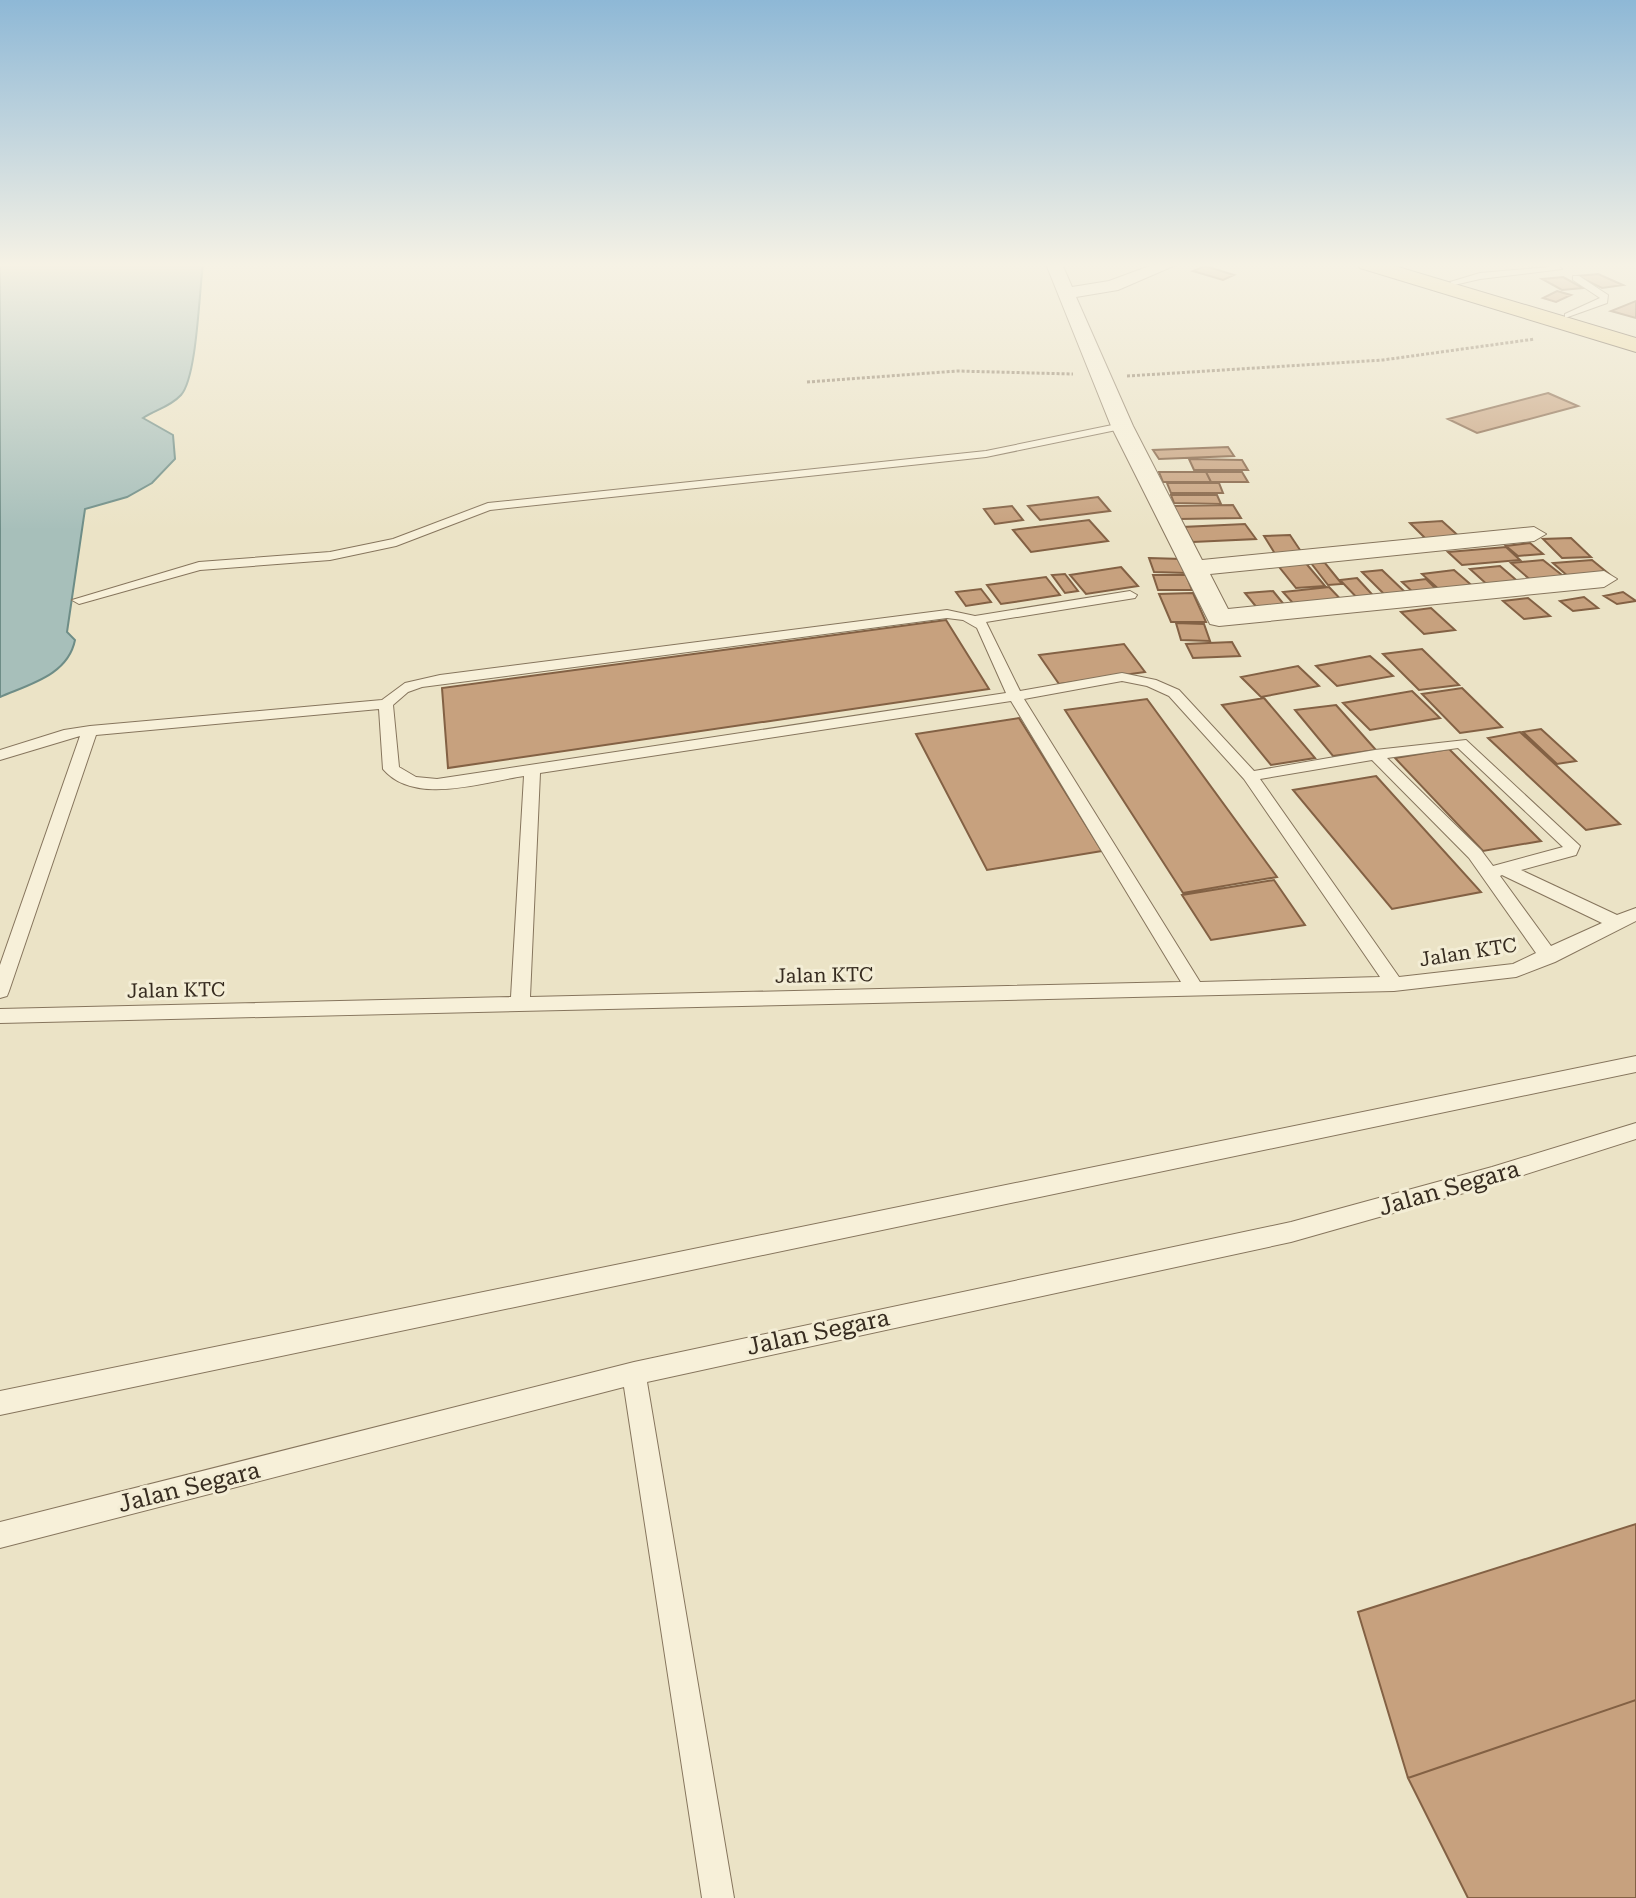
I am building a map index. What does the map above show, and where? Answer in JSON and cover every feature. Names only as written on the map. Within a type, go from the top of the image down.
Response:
[{"type":"street","points":[[1092,353],[1122,426],[1196,568],[1216,616],[1229,620],[1604,579]]},
{"type":"street","points":[[1196,568],[1534,534]]},
{"type":"lane","points":[[79,600],[199,566],[330,556],[396,542],[488,507],[986,454],[1122,426]]},
{"type":"lane","points":[[1130,595],[976,620],[947,614],[440,679],[393,694],[386,704],[391,769],[401,778],[418,784],[437,784],[1122,677],[1151,683],[1174,693],[1250,776],[1394,984]]},
{"type":"lane","points":[[976,620],[983,626],[1015,696],[1195,989]]},
{"type":"lane","points":[[0,755],[69,733],[90,730],[386,704]]},
{"type":"lane","points":[[0,991],[90,730]]},
{"type":"lane","points":[[1250,776],[1461,743],[1572,846],[1570,851],[1560,855],[1496,871]]},
{"type":"lane","points":[[1375,755],[1496,871],[1618,923]]},
{"type":"lane","points":[[520,1004],[532,770]]},
{"type":"lane","points":[[1496,871],[1549,957]]},
{"type":"lane","name":"Jalan KTC","points":[[0,1016],[1394,984],[1485,976],[1516,970],[1636,914]]},
{"type":"lane","points":[[0,1403],[1636,1064]]},
{"type":"lane","name":"Jalan Segara","points":[[0,1535],[634,1373],[1291,1232],[1492,1176],[1636,1131]]},
{"type":"lane","points":[[634,1373],[718,1898]]},
{"type":"path","points":[[807,382],[957,371],[1051,372],[1103,377],[1457,353]]},
{"type":"water","points":[[0,353],[194,353],[191,371],[181,395],[143,418],[173,435],[175,459],[152,483],[127,497],[85,509],[67,632],[75,640],[71,652],[65,662],[46,677],[0,697]]},
{"type":"building","points":[[1548,393],[1578,406],[1477,433],[1448,419]]},
{"type":"building","points":[[1228,447],[1234,456],[1159,459],[1153,450]]},
{"type":"building","points":[[1189,459],[1242,460],[1248,470],[1194,470]]},
{"type":"building","points":[[1159,472],[1206,472],[1211,482],[1163,482]]},
{"type":"building","points":[[1206,472],[1242,472],[1248,482],[1211,482]]},
{"type":"building","points":[[1167,483],[1219,483],[1223,493],[1171,493]]},
{"type":"building","points":[[1171,495],[1217,495],[1221,504],[1174,503]]},
{"type":"building","points":[[1098,497],[1110,511],[1040,520],[1028,506]]},
{"type":"building","points":[[1233,505],[1241,518],[1179,519],[1172,506]]},
{"type":"building","points":[[1012,506],[1023,520],[995,524],[984,509]]},
{"type":"building","points":[[1089,520],[1108,541],[1031,552],[1013,530]]},
{"type":"building","points":[[1442,521],[1463,540],[1430,543],[1410,523]]},
{"type":"building","points":[[1245,524],[1256,539],[1193,542],[1183,527]]},
{"type":"building","points":[[1290,535],[1304,556],[1277,557],[1264,536]]},
{"type":"building","points":[[1571,538],[1591,557],[1562,558],[1543,539]]},
{"type":"building","points":[[1530,543],[1543,554],[1518,556],[1506,546]]},
{"type":"building","points":[[1506,547],[1520,560],[1462,565],[1448,552]]},
{"type":"building","points":[[1149,558],[1182,559],[1186,573],[1154,572]]},
{"type":"building","points":[[1543,560],[1567,579],[1534,583],[1511,563]]},
{"type":"building","points":[[1592,560],[1609,574],[1570,578],[1553,563]]},
{"type":"building","points":[[1304,561],[1325,586],[1296,588],[1276,563]]},
{"type":"building","points":[[1311,563],[1325,563],[1342,584],[1328,585]]},
{"type":"building","points":[[1500,566],[1522,585],[1491,588],[1470,569]]},
{"type":"building","points":[[1121,567],[1138,586],[1086,594],[1070,575]]},
{"type":"building","points":[[1382,570],[1406,593],[1385,595],[1362,572]]},
{"type":"building","points":[[1454,570],[1476,589],[1443,593],[1422,574]]},
{"type":"building","points":[[1065,574],[1078,591],[1065,593],[1052,575]]},
{"type":"building","points":[[1153,575],[1186,575],[1192,590],[1158,590]]},
{"type":"building","points":[[1046,577],[1060,595],[1001,604],[987,585]]},
{"type":"building","points":[[1357,578],[1379,602],[1362,603],[1340,580]]},
{"type":"building","points":[[1426,579],[1440,593],[1416,595],[1402,582]]},
{"type":"building","points":[[1329,587],[1347,606],[1300,611],[1283,592]]},
{"type":"building","points":[[981,589],[991,602],[966,606],[956,592]]},
{"type":"building","points":[[1273,591],[1290,612],[1262,614],[1245,593]]},
{"type":"building","points":[[1623,592],[1636,601],[1617,604],[1604,596]]},
{"type":"building","points":[[1193,593],[1206,622],[1171,622],[1159,594]]},
{"type":"building","points":[[1584,597],[1598,608],[1573,611],[1560,601]]},
{"type":"building","points":[[1528,598],[1550,616],[1524,619],[1503,601]]},
{"type":"building","points":[[1431,608],[1455,630],[1424,634],[1401,612]]},
{"type":"building","points":[[946,620],[989,689],[448,768],[442,688]]},
{"type":"building","points":[[1176,623],[1204,624],[1210,641],[1181,640]]},
{"type":"building","points":[[1232,642],[1240,656],[1193,658],[1186,644]]},
{"type":"building","points":[[1124,644],[1145,672],[1059,684],[1039,655]]},
{"type":"building","points":[[1422,649],[1459,685],[1419,690],[1383,654]]},
{"type":"building","points":[[1370,656],[1393,676],[1337,686],[1316,666]]},
{"type":"building","points":[[1298,666],[1319,686],[1261,697],[1241,677]]},
{"type":"building","points":[[1462,688],[1502,727],[1460,733],[1422,694]]},
{"type":"building","points":[[1412,691],[1440,718],[1370,730],[1343,703]]},
{"type":"building","points":[[1264,698],[1315,758],[1271,765],[1222,705]]},
{"type":"building","points":[[1147,699],[1277,877],[1183,893],[1065,710]]},
{"type":"building","points":[[1336,705],[1376,750],[1333,756],[1295,710]]},
{"type":"building","points":[[1019,718],[1102,851],[987,870],[916,734]]},
{"type":"building","points":[[1541,729],[1576,761],[1557,764],[1523,732]]},
{"type":"building","points":[[1520,732],[1620,824],[1586,830],[1488,738]]},
{"type":"building","points":[[1449,749],[1541,841],[1483,851],[1395,758]]},
{"type":"building","points":[[1376,776],[1481,892],[1392,909],[1293,790]]},
{"type":"building","points":[[1274,880],[1305,925],[1211,940],[1182,895]]},
{"type":"building","points":[[1636,1524],[1636,1700],[1408,1778],[1358,1612]]},
{"type":"building","points":[[1636,1700],[1636,1898],[1468,1898],[1408,1778]]}]
